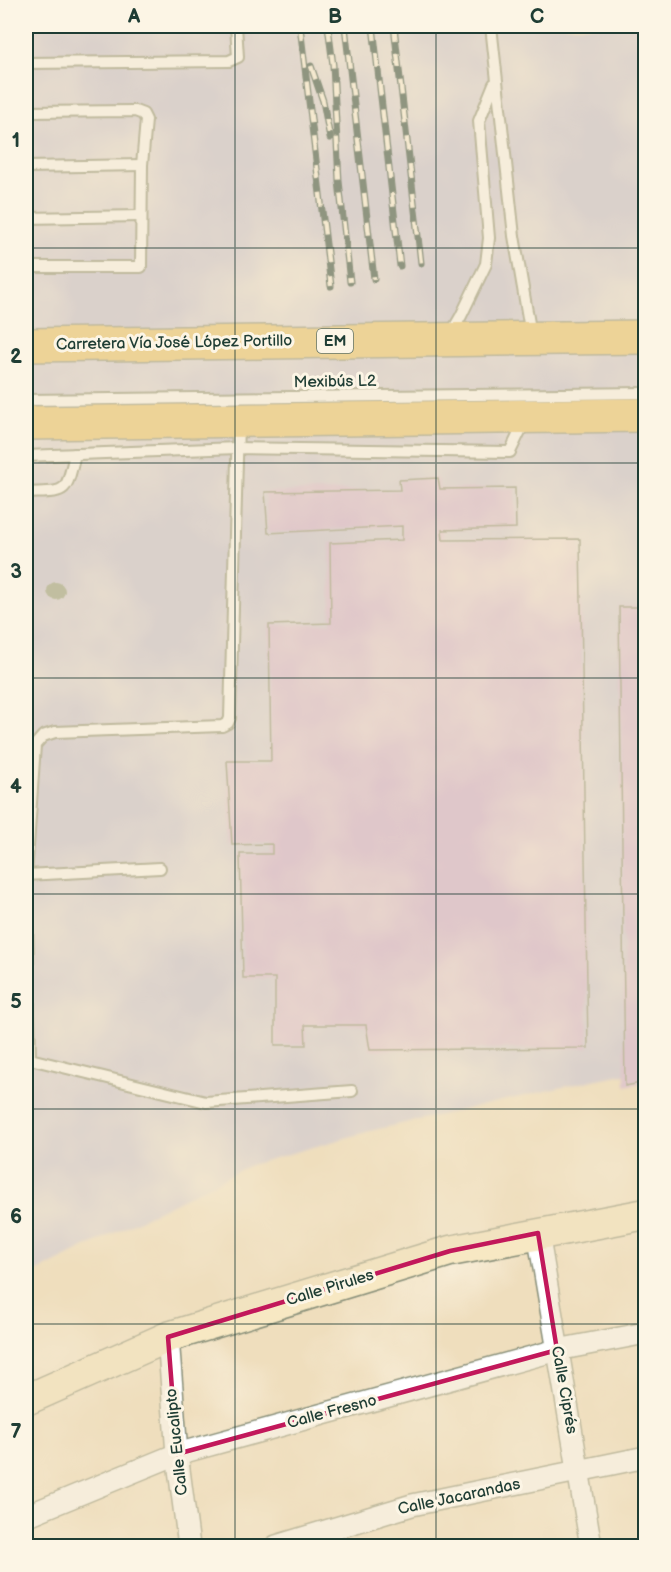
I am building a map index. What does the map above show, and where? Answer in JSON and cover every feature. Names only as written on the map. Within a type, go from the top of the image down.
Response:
[{"type":"main road","name":"Carretera Vía José López Portillo","points":[[26,345],[645,337]]},
{"type":"main road","points":[[26,423],[237,434],[528,416],[645,415]]},
{"type":"main road","name":"Calle Pirules","points":[[26,1400],[168,1337],[450,1251],[645,1214]]},
{"type":"street","name":"Calle Ciprés","points":[[538,1233],[591,1546]]},
{"type":"street","name":"Calle Fresno","points":[[26,1516],[177,1454],[557,1350],[645,1334]]},
{"type":"street","name":"Calle Eucalipto","points":[[168,1337],[177,1454],[189,1546]]},
{"type":"street","name":"Calle Jacarandas","points":[[276,1546],[412,1505],[645,1457]]},
{"type":"lane","points":[[26,63],[230,62],[238,57],[236,26]]},
{"type":"lane","points":[[491,26],[514,236],[532,338]]},
{"type":"lane","points":[[447,339],[461,316],[486,264],[489,238],[479,121],[496,81]]},
{"type":"lane","points":[[26,112],[135,111],[143,114],[146,120],[142,165],[141,267],[26,267]]},
{"type":"lane","points":[[26,167],[142,165]]},
{"type":"lane","points":[[26,218],[141,216]]},
{"type":"lane","name":"Mexibús L2","points":[[26,400],[645,393]]},
{"type":"lane","points":[[26,456],[75,454],[237,434],[230,718],[228,723],[222,726],[55,732],[43,736],[35,745],[26,875],[28,1059],[206,1102],[352,1091]]},
{"type":"lane","points":[[26,492],[56,492],[64,489],[68,483],[75,454]]},
{"type":"lane","points":[[26,875],[160,868]]},
{"type":"highlighted area","points":[[538,1233],[557,1350],[177,1454],[168,1337],[450,1251]]},
{"type":"shaded area","points":[[26,26],[645,26],[645,1070],[370,1131],[250,1165],[26,1277]]},
{"type":"building","points":[[438,478],[440,489],[515,488],[516,528],[442,530],[443,540],[580,539],[588,1048],[370,1050],[366,1025],[305,1025],[306,1045],[275,1045],[275,978],[243,978],[240,854],[272,854],[272,844],[232,845],[227,761],[271,761],[269,625],[331,623],[330,543],[402,540],[402,526],[268,533],[265,492],[400,490],[399,480]]},
{"type":"building","points":[[619,607],[646,607],[646,1082],[625,1086]]},
{"type":"railway","points":[[300,26],[331,286]]},
{"type":"railway","points":[[328,26],[333,65],[339,181],[350,282]]},
{"type":"railway","points":[[345,26],[374,279]]},
{"type":"railway","points":[[373,26],[400,266]]},
{"type":"railway","points":[[394,26],[421,263]]},
{"type":"railway","points":[[311,66],[323,101],[330,138]]}]
